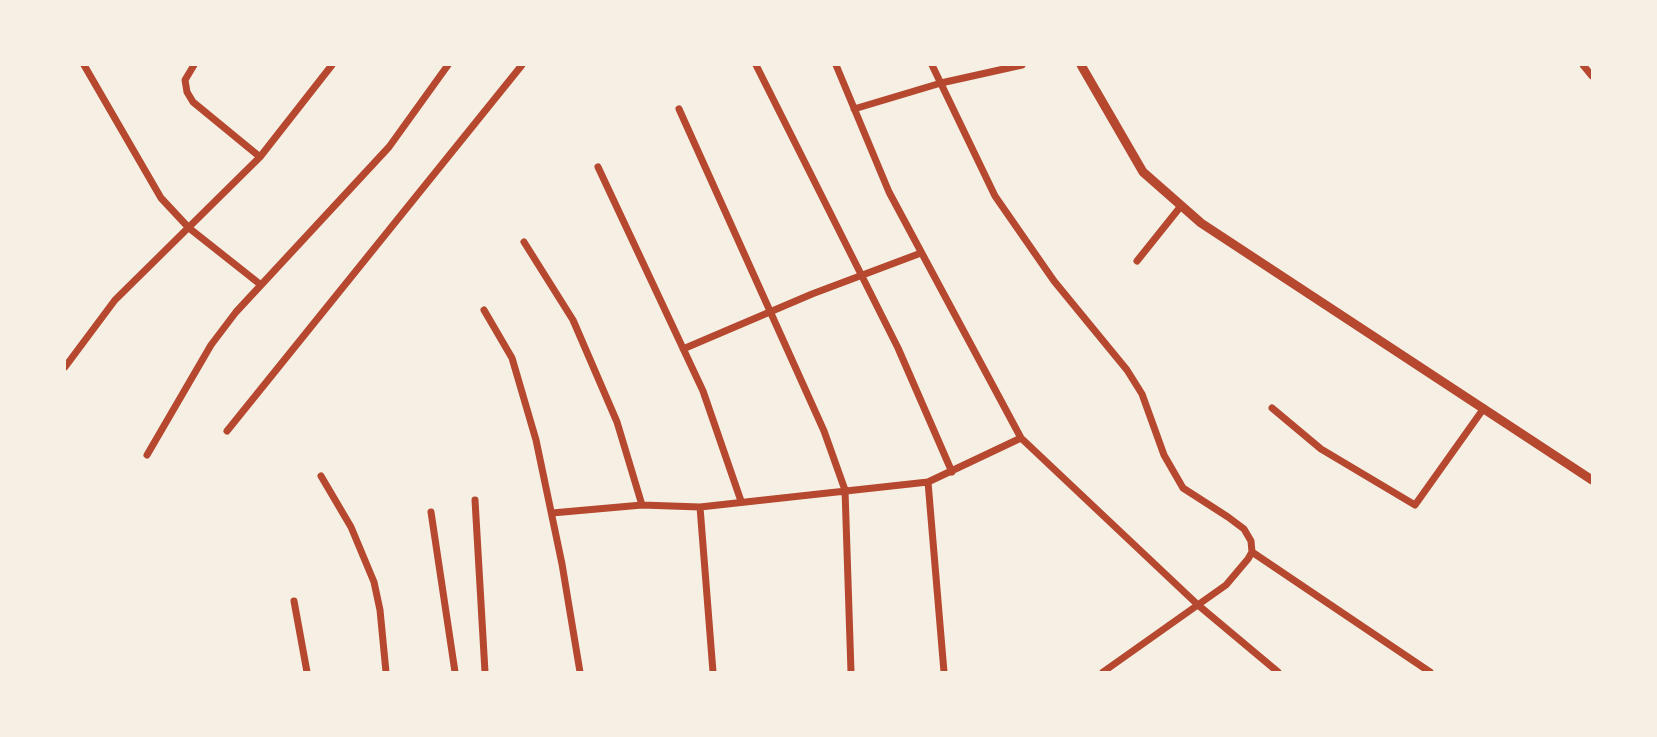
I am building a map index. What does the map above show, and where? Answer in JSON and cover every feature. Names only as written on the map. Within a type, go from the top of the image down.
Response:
[{"type":"street","points":[[84,65],[161,198],[189,228],[261,285]]},
{"type":"street","points":[[194,65],[186,80],[187,92],[193,103],[260,157]]},
{"type":"street","points":[[65,368],[115,299],[260,157],[332,65]]},
{"type":"street","points":[[147,455],[211,345],[261,285],[389,147],[448,65]]},
{"type":"street","points":[[227,431],[522,65]]},
{"type":"street","points":[[756,65],[863,276],[952,472]]},
{"type":"street","points":[[836,65],[889,192],[1021,438],[1198,605],[1278,672]]},
{"type":"street","points":[[932,65],[995,195],[1054,281],[1128,370],[1142,394],[1164,455],[1183,488],[1244,530],[1251,541],[1252,552],[1226,585],[1103,672]]},
{"type":"street","points":[[854,109],[941,83],[1022,65]]},
{"type":"street","points":[[1081,65],[1143,172],[1181,206],[1230,242],[1592,480]]},
{"type":"street","points":[[1583,65],[1592,76]]},
{"type":"street","points":[[679,109],[824,431],[845,490],[851,672]]},
{"type":"street","points":[[597,167],[703,391],[741,501]]},
{"type":"street","points":[[1137,261],[1181,206]]},
{"type":"street","points":[[524,242],[573,320],[617,422],[642,505]]},
{"type":"street","points":[[683,349],[770,311],[921,253]]},
{"type":"street","points":[[484,310],[512,358],[537,440],[580,672]]},
{"type":"street","points":[[1272,408],[1321,449],[1415,505],[1484,408]]},
{"type":"street","points":[[552,513],[642,505],[700,507],[928,482],[1021,438]]},
{"type":"street","points":[[321,476],[351,527],[374,582],[380,610],[386,672]]},
{"type":"street","points":[[928,482],[944,672]]},
{"type":"street","points":[[475,500],[485,672]]},
{"type":"street","points":[[700,507],[713,672]]},
{"type":"street","points":[[431,512],[455,672]]},
{"type":"street","points":[[1252,552],[1430,672]]},
{"type":"street","points":[[294,601],[307,672]]}]
